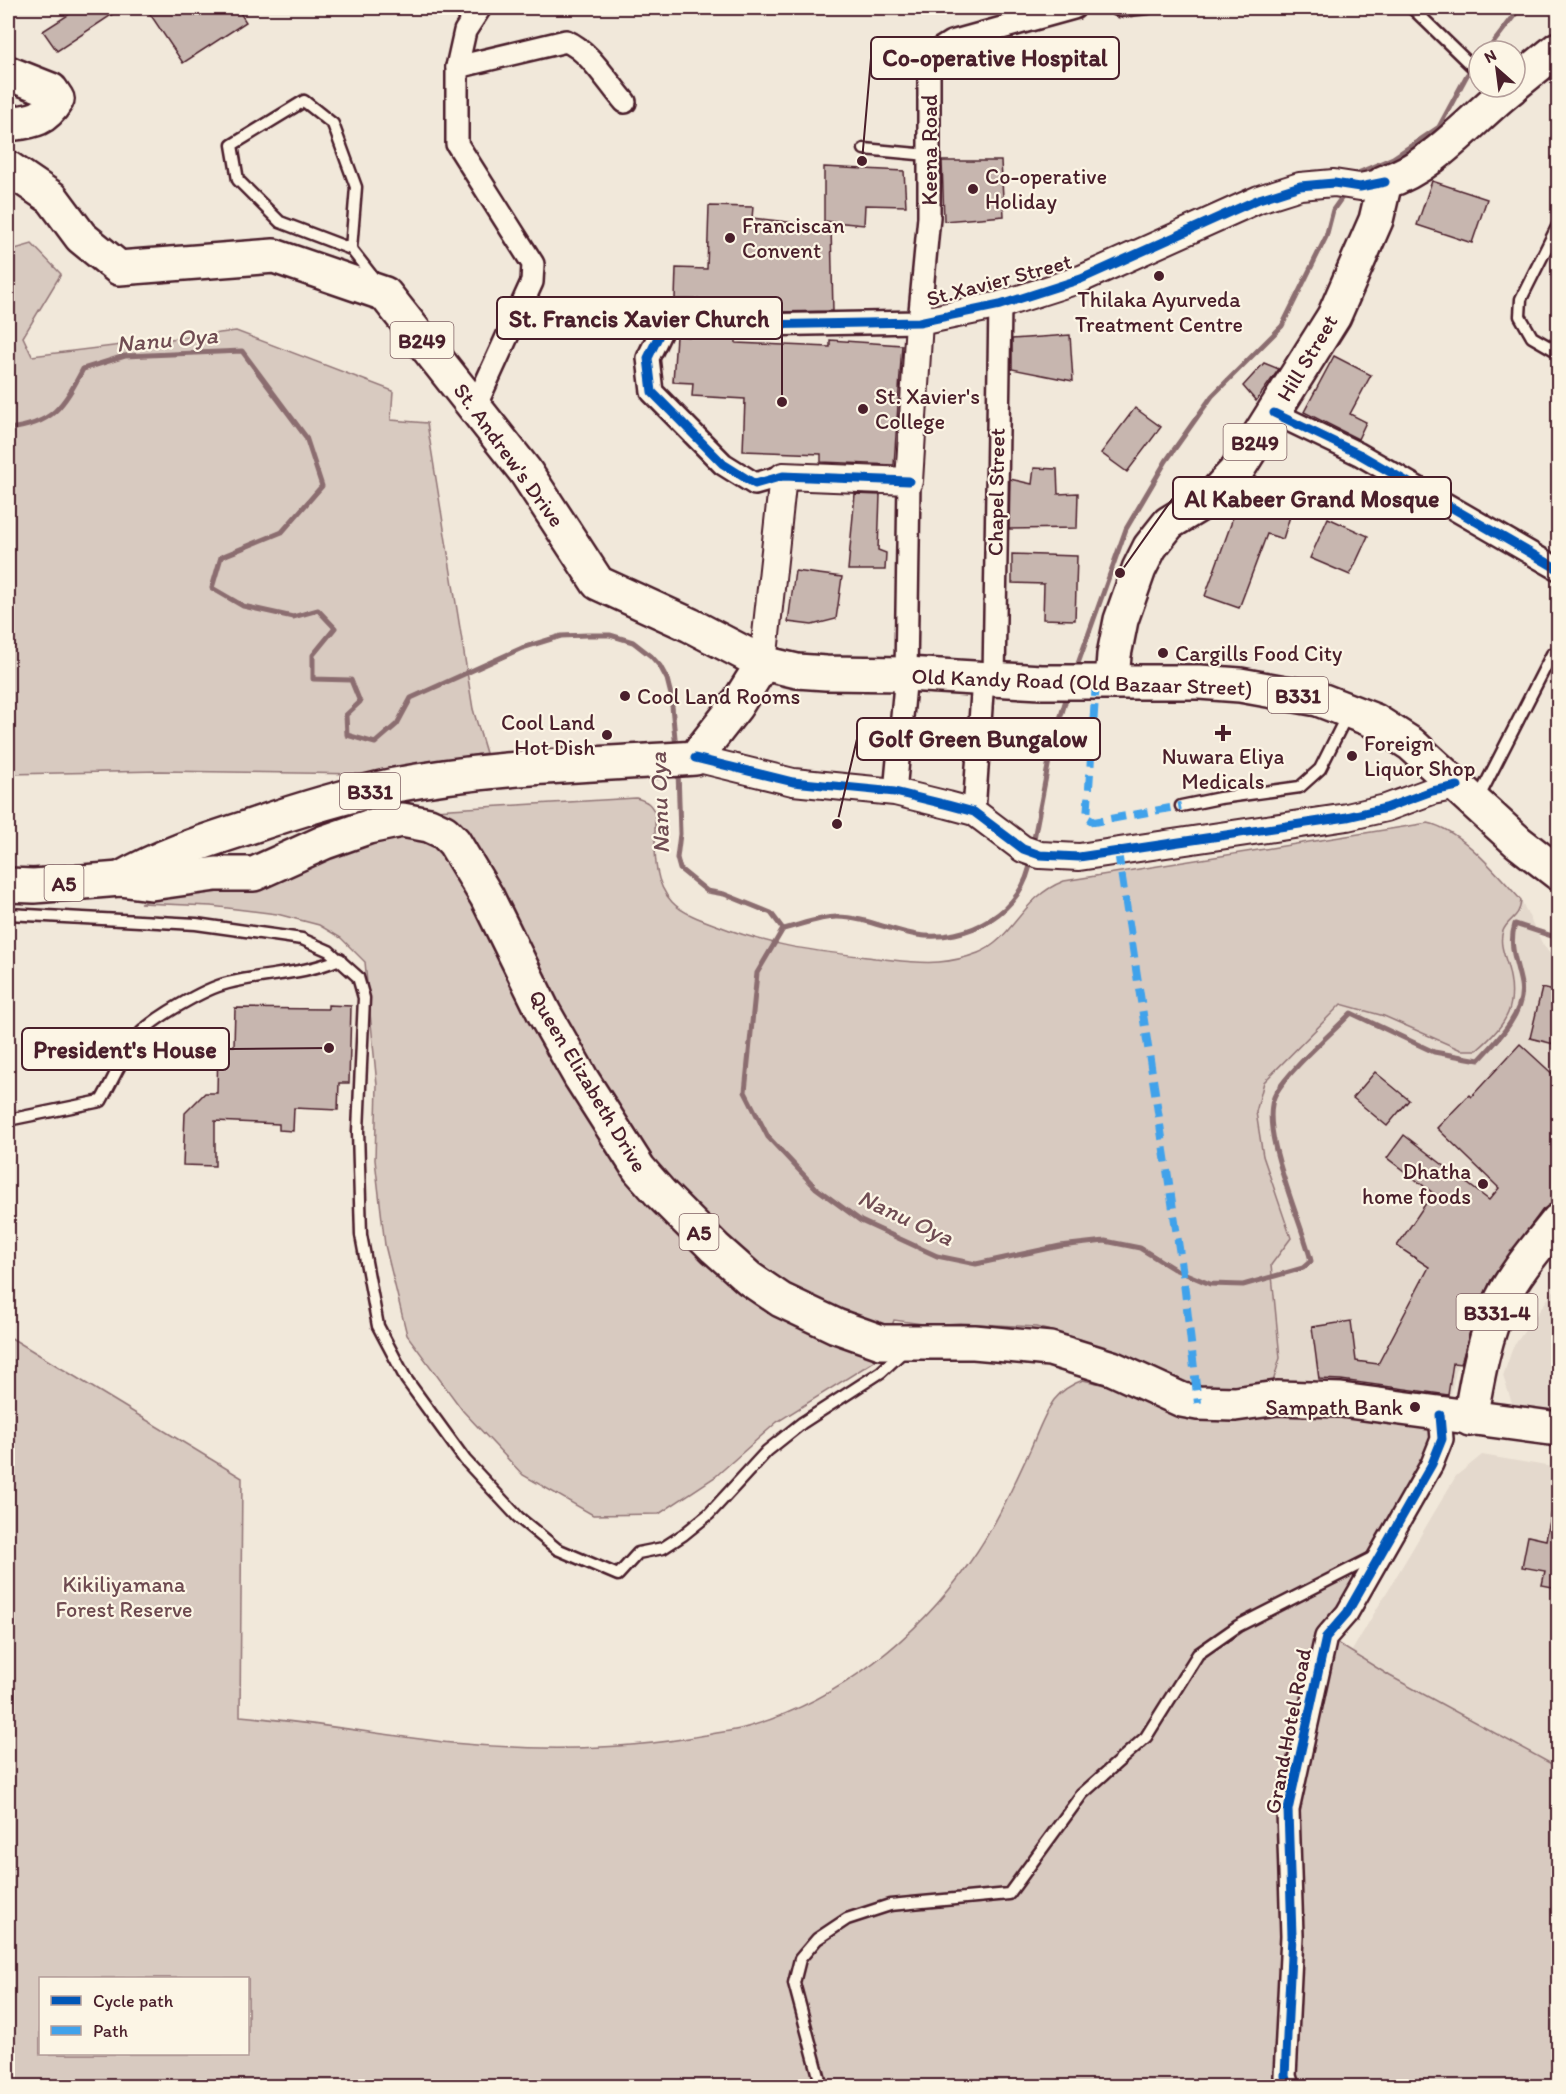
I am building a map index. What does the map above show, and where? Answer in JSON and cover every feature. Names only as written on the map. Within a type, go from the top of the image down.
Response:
[{"type":"main road","points":[[1527,68],[1558,49]]},
{"type":"main road","points":[[8,73],[51,90],[57,99],[49,113],[33,120],[8,124]]},
{"type":"main road","points":[[1373,184],[1406,175],[1426,160],[1486,99]]},
{"type":"main road","name":"B249","points":[[8,168],[52,198],[81,237],[119,268],[274,256],[385,294]]},
{"type":"main road","name":"Hill Street","points":[[1104,682],[1114,655],[1120,620],[1139,569],[1150,547],[1169,523],[1200,506],[1238,469],[1334,316],[1376,220],[1373,184]]},
{"type":"main road","name":"St. Andrew's Drive","points":[[385,294],[525,471],[598,583],[690,625],[763,663]]},
{"type":"main road","points":[[692,758],[736,706],[763,663]]},
{"type":"main road","name":"Old Kandy Road (Old Bazaar Street)","points":[[763,663],[797,671],[906,674],[1041,682],[1240,685],[1318,699],[1350,710],[1412,744],[1518,842],[1558,873]]},
{"type":"main road","name":"B331","points":[[120,879],[154,860],[201,843],[324,802],[364,792],[486,773],[635,760],[692,758]]},
{"type":"main road","name":"Queen Elizabeth Drive","points":[[120,879],[151,883],[216,874],[254,874],[325,842],[388,822],[417,821],[438,828],[454,842],[487,897],[544,1013],[582,1078],[652,1185],[732,1263],[781,1300],[869,1339],[913,1344],[974,1342],[1050,1350],[1112,1368],[1182,1400],[1198,1403],[1236,1404],[1303,1398],[1341,1400],[1558,1429]]},
{"type":"main road","name":"A5","points":[[8,885],[34,886],[120,879]]},
{"type":"main road","name":"B331-4","points":[[1455,1417],[1502,1301],[1520,1270],[1558,1221]]},
{"type":"street","points":[[475,407],[532,282],[533,264],[457,144],[457,67],[469,20],[480,8]]},
{"type":"street","name":"Keena Road","points":[[919,322],[929,217],[929,74],[940,49],[951,42],[1074,8]]},
{"type":"street","points":[[457,67],[566,41],[575,45],[586,56],[625,102]]},
{"type":"street","name":"St.Xavier Street","points":[[783,476],[755,484],[723,464],[652,392],[648,358],[663,327],[675,320],[753,325],[919,322],[1000,304],[1081,279],[1259,199],[1316,184],[1373,184]]},
{"type":"street","name":"Chapel Street","points":[[974,812],[989,679],[1000,304]]},
{"type":"street","points":[[895,792],[906,674],[909,481],[919,322]]},
{"type":"street","points":[[1274,412],[1359,454],[1558,569]]},
{"type":"street","points":[[763,663],[783,476],[909,481]]},
{"type":"street","points":[[692,758],[793,782],[895,792],[974,812],[1031,852],[1088,856],[1314,823],[1386,808],[1432,790],[1467,794]]},
{"type":"street","name":"Grand Hotel Road","points":[[1288,2086],[1285,2076],[1292,1936],[1288,1810],[1326,1637],[1347,1613],[1432,1464],[1442,1439],[1455,1417]]},
{"type":"lane","points":[[1113,8],[1120,11],[1149,8]]},
{"type":"lane","points":[[1412,8],[1467,60]]},
{"type":"lane","points":[[351,249],[356,187],[333,124],[304,101],[232,145],[238,180],[280,222],[351,249],[385,294]]},
{"type":"lane","points":[[864,149],[928,155]]},
{"type":"lane","points":[[1558,225],[1521,299],[1520,316],[1532,337],[1558,352]]},
{"type":"lane","points":[[1467,794],[1552,654]]},
{"type":"lane","points":[[1181,806],[1300,787],[1320,769],[1350,710]]},
{"type":"lane","points":[[8,914],[196,924],[302,939],[316,944],[340,959],[358,976],[364,998],[358,1131],[360,1235],[378,1326],[406,1379],[465,1460],[518,1517],[557,1549],[618,1575],[638,1553],[663,1548],[684,1534],[709,1514],[767,1451],[802,1423],[881,1372],[913,1344]]},
{"type":"lane","points":[[8,1120],[101,1101],[138,1035],[160,1018],[208,990],[227,983],[307,971],[340,959]]},
{"type":"lane","points":[[819,2086],[794,1983],[800,1959],[817,1939],[847,1919],[890,1905],[1009,1894],[1082,1794],[1146,1737],[1198,1654],[1238,1626],[1350,1568],[1363,1564],[1382,1551]]},
{"type":"shaded area","points":[[1521,900],[1543,945],[1558,962],[1558,1189],[1517,1239],[1483,1288],[1462,1343],[1451,1394],[1273,1382],[1280,1358],[1271,1265],[1291,1238],[1263,1156],[1256,1112],[1264,1082],[1341,1004],[1384,1016],[1477,1050],[1495,1035],[1506,1019],[1511,1006],[1512,992],[1502,948],[1503,930],[1520,912]]},
{"type":"shaded area","points":[[1558,1285],[1558,1418],[1514,1409],[1503,1376],[1513,1347]]},
{"type":"shaded area","points":[[1482,1455],[1558,1468],[1558,1864],[1390,1677],[1350,1654],[1456,1476]]},
{"type":"green space","points":[[32,244],[61,274],[23,337],[32,356],[236,331],[393,391],[391,420],[427,423],[473,709],[486,753],[365,774],[160,771],[8,774],[8,251]]},
{"type":"green space","points":[[636,798],[648,804],[655,815],[656,860],[660,882],[672,902],[687,913],[736,932],[775,943],[833,953],[923,963],[958,959],[991,946],[1001,938],[1037,897],[1064,881],[1428,823],[1454,834],[1479,855],[1521,900],[1516,915],[1505,927],[1502,935],[1502,948],[1512,991],[1511,1002],[1503,1022],[1488,1041],[1477,1050],[1461,1050],[1384,1016],[1341,1004],[1264,1082],[1256,1112],[1263,1156],[1291,1238],[1271,1265],[1280,1358],[1273,1382],[1259,1386],[1212,1390],[1186,1386],[1080,1339],[1036,1327],[960,1323],[930,1325],[894,1320],[881,1357],[777,1422],[715,1477],[659,1514],[593,1515],[523,1475],[463,1411],[407,1335],[385,1245],[375,1160],[377,1085],[365,962],[341,938],[319,925],[277,914],[211,906],[140,903],[434,810]]},
{"type":"green space","name":"Kikiliyamana Forest Reserve","points":[[8,1336],[242,1478],[240,1716],[452,1743],[548,1748],[643,1744],[740,1729],[784,1714],[815,1700],[874,1662],[901,1640],[949,1590],[987,1535],[1010,1493],[1054,1400],[1067,1388],[1083,1380],[1249,1418],[1320,1412],[1426,1426],[1431,1431],[1432,1442],[1332,1640],[1390,1676],[1557,1767],[1558,2086],[8,2086]]},
{"type":"building","points":[[79,8],[122,8],[57,51],[43,31]]},
{"type":"building","points":[[146,8],[237,8],[246,22],[183,63]]},
{"type":"building","name":"Co-operative Holiday","points":[[942,161],[1001,161],[1004,216],[944,221]]},
{"type":"building","points":[[824,167],[904,171],[906,206],[865,205],[864,225],[824,221]]},
{"type":"building","points":[[1432,181],[1487,199],[1472,243],[1417,225]]},
{"type":"building","points":[[709,206],[753,207],[752,218],[831,227],[833,311],[775,312],[774,301],[675,299],[676,268],[707,269]]},
{"type":"building","points":[[1070,335],[1073,381],[1012,369],[1012,339]]},
{"type":"building","points":[[676,336],[736,339],[736,343],[830,347],[830,340],[902,345],[894,465],[821,462],[821,454],[743,451],[745,399],[692,396],[693,383],[673,382]]},
{"type":"building","points":[[1334,356],[1371,375],[1350,414],[1366,422],[1358,439],[1304,412]]},
{"type":"building","points":[[1264,363],[1279,369],[1256,401],[1243,386]]},
{"type":"building","points":[[1135,408],[1161,427],[1127,472],[1101,453]]},
{"type":"building","points":[[1034,468],[1057,469],[1058,494],[1078,493],[1077,528],[1009,529],[1010,479],[1032,484]]},
{"type":"building","points":[[1250,484],[1257,486],[1253,503],[1291,513],[1283,539],[1267,534],[1239,608],[1205,596],[1231,524],[1236,498]]},
{"type":"building","points":[[855,494],[880,495],[878,550],[886,553],[885,570],[848,570]]},
{"type":"building","points":[[1328,518],[1368,536],[1350,575],[1310,558]]},
{"type":"building","points":[[1012,554],[1077,556],[1075,620],[1043,619],[1044,584],[1012,583]]},
{"type":"building","points":[[795,571],[842,577],[836,619],[812,625],[788,622]]},
{"type":"building","points":[[1542,988],[1558,992],[1558,1045],[1530,1038]]},
{"type":"building","points":[[328,1005],[351,1006],[349,1083],[339,1083],[338,1110],[294,1108],[293,1131],[279,1130],[279,1124],[215,1121],[215,1166],[183,1165],[185,1113],[205,1093],[217,1093],[218,1045],[234,1046],[235,1008],[328,1009]]},
{"type":"building","points":[[1520,1044],[1558,1079],[1558,1203],[1543,1209],[1491,1280],[1473,1321],[1461,1364],[1453,1363],[1448,1395],[1319,1379],[1312,1327],[1351,1321],[1356,1361],[1378,1364],[1429,1267],[1397,1246],[1433,1193],[1387,1158],[1404,1135],[1489,1200],[1499,1188],[1437,1128],[1469,1095],[1471,1097]]},
{"type":"building","points":[[1375,1072],[1409,1100],[1387,1126],[1353,1098]]},
{"type":"building","points":[[1552,1511],[1558,1511],[1558,1588],[1542,1585],[1545,1571],[1522,1567],[1528,1536],[1546,1540]]},
{"type":"waterway","points":[[1496,39],[1520,8]]},
{"type":"waterway","points":[[1355,177],[1358,173],[1393,158],[1439,127],[1467,75]]},
{"type":"waterway","points":[[1075,672],[1126,529],[1166,461],[1212,396],[1282,326],[1326,237],[1333,210],[1345,193]]},
{"type":"waterway","name":"Nanu Oya","points":[[8,429],[36,423],[55,411],[69,394],[83,369],[125,356],[242,351],[306,437],[322,486],[282,532],[221,557],[212,588],[243,606],[293,617],[318,610],[335,628],[313,655],[313,679],[351,680],[360,702],[346,715],[347,735],[375,743],[397,724],[411,698],[522,648],[561,636],[610,635],[633,642],[660,666],[667,679],[671,695],[676,749]]},
{"type":"waterway","points":[[1033,844],[1052,745],[1068,693]]},
{"type":"waterway","name":"Nanu Oya","points":[[678,770],[680,834],[677,858],[680,869],[707,891],[724,894],[771,913],[783,929]]},
{"type":"waterway","points":[[783,929],[837,917],[857,919],[917,935],[955,934],[990,920],[1005,908],[1017,894],[1026,878],[1031,859]]},
{"type":"waterway","name":"Nanu Oya","points":[[783,929],[757,973],[745,1092],[768,1137],[816,1188],[861,1221],[937,1256],[976,1264],[1060,1246],[1105,1241],[1140,1248],[1174,1269],[1210,1284],[1243,1285],[1303,1268],[1311,1261],[1283,1176],[1272,1128],[1271,1108],[1276,1093],[1291,1073],[1351,1013],[1434,1052],[1479,1060],[1509,1025],[1519,1005],[1521,984],[1512,940],[1515,924],[1558,938]]},
{"type":"marked path","points":[[1096,682],[1087,818],[1094,822],[1181,806]]},
{"type":"marked path","points":[[1118,852],[1183,1274],[1198,1403]]},
{"type":"cycle path","points":[[909,481],[783,476],[755,484],[723,464],[652,392],[648,358],[663,327],[675,320],[753,325],[919,322],[1000,305],[1081,279],[1259,199],[1300,186],[1334,183],[1360,187],[1385,182]]},
{"type":"cycle path","points":[[1274,413],[1359,454],[1558,569]]},
{"type":"cycle path","points":[[695,758],[793,782],[895,792],[948,805],[974,812],[1023,849],[1040,855],[1079,857],[1347,817],[1386,808],[1432,791],[1458,786]]},
{"type":"cycle path","points":[[1288,2086],[1285,2076],[1292,1936],[1288,1810],[1326,1637],[1347,1613],[1432,1464],[1442,1439],[1440,1415]]},
{"type":"place","name":"Co-operative Hospital","points":[[862,161]]},
{"type":"place","name":"Co-operative Holiday","points":[[973,189]]},
{"type":"place","name":"Franciscan Convent","points":[[730,238]]},
{"type":"place","name":"Thilaka Ayurveda Treatment Centre","points":[[1159,276]]},
{"type":"place","name":"St. Francis Xavier Church","points":[[782,402]]},
{"type":"place","name":"St. Xavier's College","points":[[863,409]]},
{"type":"place","name":"Al Kabeer Grand Mosque","points":[[1120,573]]},
{"type":"place","name":"Cargills Food City","points":[[1163,653]]},
{"type":"place","name":"Cool Land Rooms","points":[[625,696]]},
{"type":"place","name":"Nuwara Eliya Medicals","points":[[1223,733]]},
{"type":"place","name":"Cool Land Hot Dish","points":[[607,735]]},
{"type":"place","name":"Foreign Liquor Shop","points":[[1352,756]]},
{"type":"place","name":"Golf Green Bungalow","points":[[837,824]]},
{"type":"place","name":"President's House","points":[[329,1048]]},
{"type":"place","name":"Dhatha home foods","points":[[1483,1184]]},
{"type":"place","name":"Sampath Bank","points":[[1415,1407]]}]
